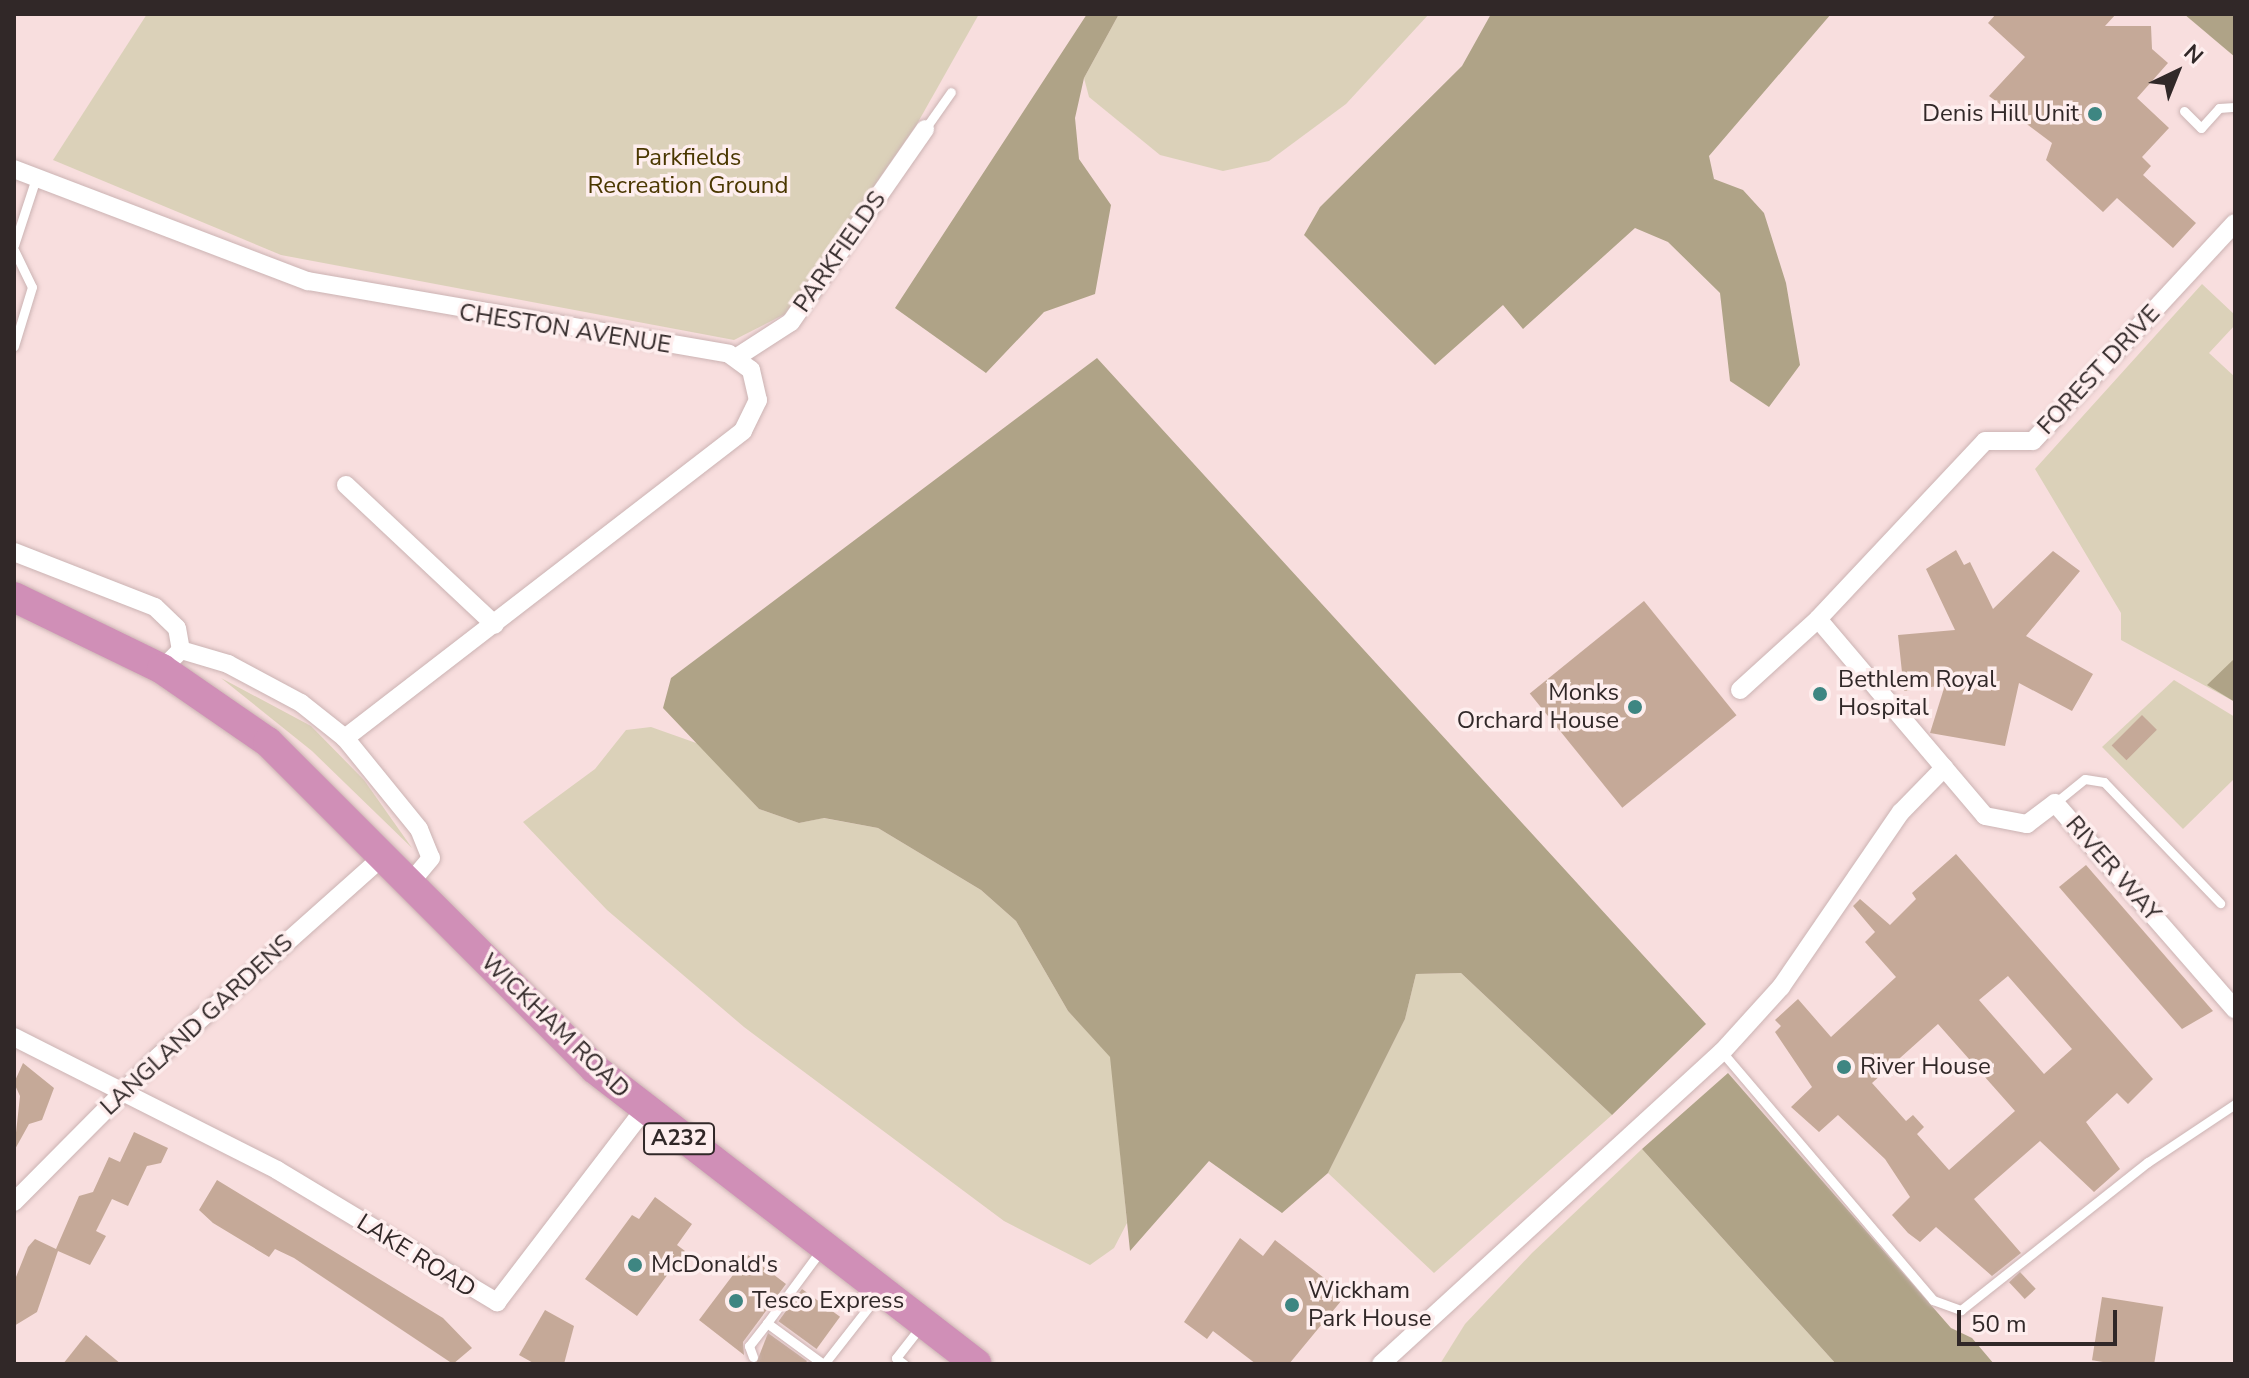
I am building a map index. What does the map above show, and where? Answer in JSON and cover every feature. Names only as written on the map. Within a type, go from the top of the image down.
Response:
[{"type":"highway","name":"WICKHAM ROAD","points":[[14,597],[172,660],[284,756],[386,854],[544,1021],[643,1111],[974,1364]]},
{"type":"street","name":"PARKFIELDS","points":[[737,357],[791,322],[925,129]]},
{"type":"street","name":"CHESTON AVENUE","points":[[14,169],[37,175],[308,281],[737,357]]},
{"type":"street","name":"FOREST DRIVE","points":[[1740,690],[1818,619],[1985,441],[2033,441],[2235,223]]},
{"type":"street","points":[[345,738],[749,426],[759,390],[737,357]]},
{"type":"street","points":[[346,485],[495,625]]},
{"type":"street","name":"WICKHAM ROAD","points":[[14,552],[155,607],[177,628],[172,660],[266,683],[345,738],[419,829],[431,858],[412,881]]},
{"type":"street","name":"RIVER WAY","points":[[1818,619],[1985,816],[2006,824],[2027,824],[2055,803],[2235,1009]]},
{"type":"street","points":[[1381,1364],[1722,1052],[1781,987],[1901,812],[1944,768]]},
{"type":"street","name":"LANGLAND GARDENS","points":[[14,1202],[121,1093],[386,854]]},
{"type":"street","points":[[14,1037],[121,1093]]},
{"type":"street","name":"LAKE ROAD","points":[[121,1093],[277,1170],[475,1295],[497,1302],[517,1285],[643,1111]]},
{"type":"lane","points":[[925,129],[951,92]]},
{"type":"lane","points":[[2184,111],[2201,128],[2219,108],[2235,107]]},
{"type":"lane","points":[[14,346],[32,287],[14,247],[37,175]]},
{"type":"lane","points":[[2055,803],[2085,779],[2104,782],[2220,903]]},
{"type":"lane","points":[[1722,1052],[1945,1308],[1975,1305],[2148,1162],[2235,1104]]},
{"type":"lane","points":[[753,1357],[749,1346],[821,1249]]},
{"type":"lane","points":[[767,1323],[824,1364],[880,1292]]},
{"type":"lane","points":[[904,1364],[896,1358],[923,1324]]},
{"type":"green space","name":"Parkfields Recreation Ground","points":[[147,14],[979,14],[917,124],[785,314],[734,340],[281,255],[53,160]]},
{"type":"green space","points":[[1119,14],[1429,14],[1346,104],[1269,161],[1223,171],[1160,155],[1089,97],[1084,78]]},
{"type":"green space","points":[[2202,284],[2235,315],[2235,325],[2209,353],[2235,377],[2235,702],[2121,640],[2121,613],[2035,469]]},
{"type":"green space","points":[[221,678],[311,726],[364,780],[412,848],[312,751]]},
{"type":"green space","points":[[2174,680],[2235,717],[2235,778],[2183,829],[2102,747]]},
{"type":"green space","points":[[651,727],[699,744],[759,809],[799,823],[823,818],[878,828],[981,890],[1016,921],[1068,1011],[1111,1057],[1127,1223],[1114,1248],[1090,1265],[1004,1221],[744,1027],[607,910],[523,822],[595,769],[626,730]]},
{"type":"green space","points":[[1461,973],[1612,1115],[1434,1273],[1328,1173],[1405,1019],[1416,974]]},
{"type":"green space","points":[[1642,1149],[1836,1364],[1440,1364],[1465,1324],[1532,1253]]},
{"type":"shaded area","points":[[1087,14],[1119,14],[1084,78],[1075,118],[1079,159],[1111,205],[1095,294],[1044,312],[986,373],[895,308]]},
{"type":"shaded area","points":[[1491,14],[1831,14],[1709,156],[1714,179],[1743,190],[1764,213],[1786,283],[1800,365],[1769,407],[1730,381],[1720,293],[1668,242],[1635,228],[1523,329],[1503,305],[1435,365],[1304,235],[1320,207],[1462,66]]},
{"type":"shaded area","points":[[2184,14],[2235,14],[2235,57]]},
{"type":"shaded area","points":[[1097,358],[1706,1024],[1612,1115],[1461,973],[1416,974],[1405,1019],[1328,1173],[1282,1213],[1209,1161],[1130,1251],[1110,1057],[1068,1011],[1016,921],[981,890],[878,828],[824,818],[799,823],[759,809],[663,708],[671,678]]},
{"type":"shaded area","points":[[2235,658],[2235,702],[2207,685]]},
{"type":"shaded area","points":[[1728,1073],[1951,1328],[1972,1338],[1994,1364],[1836,1364],[1642,1149]]},
{"type":"building","name":"Denis Hill Unit","points":[[1996,14],[2116,14],[2105,26],[2151,26],[2152,49],[2168,63],[2137,98],[2169,128],[2142,157],[2151,166],[2143,175],[2196,223],[2173,248],[2117,198],[2103,212],[2046,160],[2052,143],[1989,96],[2025,57],[1988,23]]},
{"type":"building","points":[[1956,550],[1964,565],[1970,562],[1993,609],[2053,551],[2080,571],[2026,636],[2093,674],[2072,711],[2019,683],[2005,746],[1930,733],[1945,685],[1904,691],[1898,635],[1955,630],[1926,569]]},
{"type":"building","name":"Monks Orchard House","points":[[1644,601],[1737,715],[1622,808],[1530,694]]},
{"type":"building","points":[[2142,715],[2157,730],[2126,760],[2112,745]]},
{"type":"building","name":"River House","points":[[1956,854],[2153,1079],[2128,1104],[2117,1093],[2086,1122],[2120,1169],[2094,1192],[2040,1141],[1974,1199],[2021,1253],[1992,1276],[1936,1227],[1920,1242],[1908,1233],[1892,1215],[1910,1197],[1885,1159],[1838,1115],[1819,1132],[1791,1107],[1812,1087],[1775,1032],[1781,1026],[1775,1020],[1798,999],[1831,1037],[1896,977],[1865,942],[1875,932],[1853,906],[1860,899],[1890,925],[1916,899],[1912,893]],"holes":[[[2008,976],[2072,1049],[2044,1074],[1979,1000]],[[1938,1024],[2015,1111],[1949,1170],[1917,1134],[1924,1127],[1913,1115],[1906,1121],[1872,1083]]]},
{"type":"building","points":[[2086,865],[2213,1011],[2182,1029],[2141,982],[2059,887]]},
{"type":"building","points":[[23,1063],[54,1088],[42,1120],[29,1124],[14,1151],[20,1096],[14,1083]]},
{"type":"building","points":[[134,1132],[168,1148],[161,1163],[147,1166],[128,1206],[112,1199],[96,1231],[106,1236],[90,1265],[58,1251],[37,1312],[14,1326],[14,1282],[28,1247],[35,1239],[56,1249],[79,1196],[93,1192],[109,1157],[120,1162]]},
{"type":"building","points":[[217,1180],[443,1318],[472,1348],[453,1364],[294,1258],[275,1249],[269,1257],[213,1223],[199,1210]]},
{"type":"building","name":"McDonald's","points":[[655,1197],[692,1224],[677,1245],[685,1251],[637,1316],[585,1279],[632,1215],[639,1219]]},
{"type":"building","name":"Wickham Park House","points":[[1240,1238],[1263,1256],[1275,1240],[1346,1295],[1289,1364],[1256,1364],[1213,1331],[1207,1339],[1184,1322]]},
{"type":"building","name":"Tesco Express","points":[[748,1255],[786,1284],[743,1342],[744,1355],[699,1320]]},
{"type":"building","points":[[2020,1272],[2036,1289],[2025,1299],[2009,1282]]},
{"type":"building","points":[[802,1289],[840,1317],[817,1349],[778,1321]]},
{"type":"building","points":[[2102,1297],[2163,1307],[2154,1364],[2092,1360]]},
{"type":"building","points":[[545,1310],[574,1326],[564,1364],[535,1364],[519,1355]]},
{"type":"building","points":[[768,1333],[807,1361],[805,1364],[756,1364]]},
{"type":"building","points":[[86,1335],[121,1364],[63,1364]]},
{"type":"place","name":"Denis Hill Unit","points":[[2095,114]]},
{"type":"place","name":"Bethlem Royal Hospital","points":[[1820,694]]},
{"type":"place","name":"Monks Orchard House","points":[[1635,707]]},
{"type":"place","name":"River House","points":[[1844,1067]]},
{"type":"place","name":"McDonald's","points":[[635,1265]]},
{"type":"place","name":"Tesco Express","points":[[736,1301]]},
{"type":"place","name":"Wickham Park House","points":[[1292,1305]]}]
